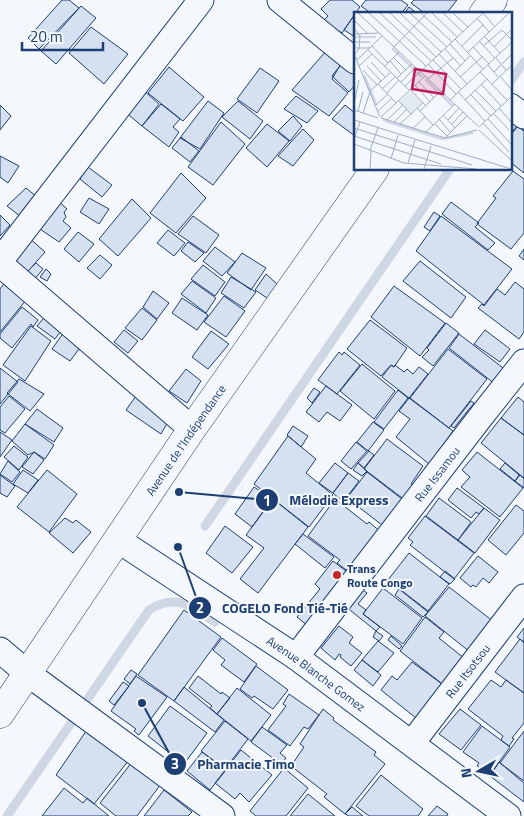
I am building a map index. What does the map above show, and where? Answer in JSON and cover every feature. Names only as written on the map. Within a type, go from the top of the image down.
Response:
[{"type":"street","points":[[280,0],[354,60]]},
{"type":"street","points":[[484,12],[492,0]]},
{"type":"street","points":[[191,3],[0,262],[192,428]]},
{"type":"street","points":[[512,107],[524,116]]},
{"type":"street","name":"Avenue de l'Indépendance","points":[[0,714],[192,428],[374,170]]},
{"type":"street","name":"Rue Issamou","points":[[296,657],[524,362]]},
{"type":"street","name":"Avenue Blanche Gomez","points":[[118,540],[296,657],[508,816]]},
{"type":"street","name":"Rue Itsotsou","points":[[412,743],[524,597]]},
{"type":"street","points":[[0,650],[27,673],[222,816]]},
{"type":"building","points":[[62,0],[69,0],[79,8],[39,49],[28,38]]},
{"type":"building","points":[[330,0],[352,0],[360,7],[357,12],[354,12],[354,16],[342,33],[322,22],[328,16],[321,9]]},
{"type":"building","points":[[366,0],[401,0],[408,5],[403,12],[369,12],[361,6]]},
{"type":"building","points":[[414,0],[457,0],[448,12],[423,12],[411,3]]},
{"type":"building","points":[[81,6],[96,18],[56,64],[41,51]]},
{"type":"building","points":[[409,7],[415,12],[405,12]]},
{"type":"building","points":[[354,15],[354,36],[344,30]]},
{"type":"building","points":[[91,27],[128,54],[104,84],[69,53]]},
{"type":"building","points":[[327,50],[342,62],[332,79],[348,93],[329,116],[292,90]]},
{"type":"building","points":[[343,62],[354,72],[354,86],[349,92],[332,76]]},
{"type":"building","points":[[169,67],[204,97],[183,121],[148,93]]},
{"type":"building","points":[[260,68],[279,81],[257,113],[237,99]]},
{"type":"building","points":[[142,89],[159,104],[142,126],[124,111]]},
{"type":"building","points":[[296,96],[318,111],[307,123],[284,109]]},
{"type":"building","points":[[208,101],[224,113],[200,149],[180,138]]},
{"type":"building","points":[[238,101],[263,121],[250,139],[222,117]]},
{"type":"building","points":[[161,104],[180,119],[173,127],[179,132],[169,147],[142,126]]},
{"type":"building","points":[[0,105],[11,116],[0,130]]},
{"type":"building","points":[[345,105],[354,112],[354,135],[332,119]]},
{"type":"building","points":[[524,113],[524,131],[517,126],[512,132],[512,115]]},
{"type":"building","points":[[293,116],[302,126],[290,141],[278,131]]},
{"type":"building","points":[[221,122],[245,144],[213,185],[188,167]]},
{"type":"building","points":[[267,124],[289,141],[267,167],[246,148]]},
{"type":"building","points":[[518,126],[524,131],[524,173],[512,164],[512,134]]},
{"type":"building","points":[[303,129],[314,140],[293,166],[278,156]]},
{"type":"building","points":[[181,137],[199,151],[190,162],[172,148]]},
{"type":"building","points":[[0,156],[19,166],[8,183],[0,177]]},
{"type":"building","points":[[88,167],[112,185],[102,197],[80,179]]},
{"type":"building","points":[[513,171],[524,179],[524,233],[511,249],[477,224],[496,198],[493,196]]},
{"type":"building","points":[[181,173],[206,198],[176,233],[150,213]]},
{"type":"building","points":[[26,188],[37,197],[20,216],[7,206]]},
{"type":"building","points":[[89,198],[109,209],[99,224],[80,212]]},
{"type":"building","points":[[56,199],[67,209],[64,212],[66,217],[63,221],[71,228],[59,242],[37,227]]},
{"type":"building","points":[[132,199],[151,218],[118,256],[99,239]]},
{"type":"building","points":[[451,202],[479,223],[475,227],[495,243],[488,250],[442,214]]},
{"type":"building","points":[[434,212],[440,216],[430,231],[424,227]]},
{"type":"building","points":[[0,215],[10,225],[0,236]]},
{"type":"building","points":[[193,216],[219,235],[206,253],[178,234]]},
{"type":"building","points":[[441,216],[512,269],[484,305],[416,251]]},
{"type":"building","points":[[168,230],[185,243],[174,256],[157,243]]},
{"type":"building","points":[[78,232],[94,244],[79,262],[64,249]]},
{"type":"building","points":[[28,237],[45,252],[23,277],[6,263]]},
{"type":"building","points":[[188,242],[204,253],[195,262],[181,251]]},
{"type":"building","points":[[215,247],[235,262],[222,276],[203,261]]},
{"type":"building","points":[[524,249],[524,260],[519,256]]},
{"type":"building","points":[[242,253],[266,268],[251,290],[227,273]]},
{"type":"building","points":[[100,255],[112,265],[100,279],[87,268]]},
{"type":"building","points":[[420,261],[466,297],[451,318],[403,281]]},
{"type":"building","points":[[36,263],[43,269],[33,281],[24,275]]},
{"type":"building","points":[[203,265],[225,282],[215,296],[191,279]]},
{"type":"building","points":[[46,269],[51,274],[47,281],[40,277]]},
{"type":"building","points":[[266,274],[277,284],[267,298],[255,290]]},
{"type":"building","points":[[231,277],[256,292],[244,308],[221,293]]},
{"type":"building","points":[[6,281],[27,299],[0,332],[0,289]]},
{"type":"building","points":[[192,281],[216,298],[206,313],[181,294]]},
{"type":"building","points":[[515,282],[524,289],[524,332],[519,339],[478,308],[482,304],[484,306],[497,289],[505,295]]},
{"type":"building","points":[[394,286],[445,323],[420,356],[371,317]]},
{"type":"building","points":[[153,291],[169,303],[157,319],[143,307]]},
{"type":"building","points":[[224,296],[245,311],[226,337],[204,322]]},
{"type":"building","points":[[182,298],[208,315],[197,330],[172,313]]},
{"type":"building","points":[[22,307],[38,320],[33,327],[31,324],[12,348],[0,338],[0,334]]},
{"type":"building","points":[[142,308],[157,320],[142,340],[125,328]]},
{"type":"building","points":[[48,313],[65,325],[55,339],[37,326]]},
{"type":"building","points":[[370,320],[407,348],[394,367],[391,365],[381,376],[347,349]]},
{"type":"building","points":[[446,323],[459,333],[433,366],[422,357],[429,350],[427,348]]},
{"type":"building","points":[[31,326],[51,341],[25,381],[3,365]]},
{"type":"building","points":[[67,328],[84,342],[70,361],[52,349]]},
{"type":"building","points":[[124,330],[138,341],[128,353],[114,342]]},
{"type":"building","points":[[485,330],[510,349],[500,362],[474,344]]},
{"type":"building","points":[[211,331],[229,344],[208,369],[192,357]]},
{"type":"building","points":[[459,334],[507,371],[495,384],[449,348]]},
{"type":"building","points":[[448,349],[487,379],[449,428],[410,398]]},
{"type":"building","points":[[339,352],[342,355],[344,352],[360,365],[337,394],[318,380]]},
{"type":"building","points":[[362,364],[395,391],[374,419],[340,391]]},
{"type":"building","points":[[391,365],[394,367],[395,365],[404,372],[407,369],[413,374],[419,367],[428,374],[409,398],[382,377]]},
{"type":"building","points":[[0,368],[18,382],[0,404]]},
{"type":"building","points":[[186,369],[201,381],[187,403],[169,391]]},
{"type":"building","points":[[19,379],[44,394],[30,411],[7,393]]},
{"type":"building","points":[[326,386],[352,405],[340,421],[327,412],[319,422],[306,412]]},
{"type":"building","points":[[314,388],[320,392],[312,403],[307,398]]},
{"type":"building","points":[[141,389],[174,411],[161,434],[126,410]]},
{"type":"building","points":[[398,390],[408,398],[384,429],[374,422]]},
{"type":"building","points":[[9,396],[25,409],[5,433],[0,430],[0,407]]},
{"type":"building","points":[[518,397],[524,402],[524,435],[501,418]]},
{"type":"building","points":[[409,398],[453,431],[429,464],[396,437],[410,419],[399,411]]},
{"type":"building","points":[[471,401],[474,403],[454,428],[451,426]]},
{"type":"building","points":[[37,409],[63,428],[54,442],[25,424]]},
{"type":"building","points":[[501,418],[524,435],[524,478],[481,443]]},
{"type":"building","points":[[373,422],[384,430],[368,451],[357,442]]},
{"type":"building","points":[[25,424],[54,445],[45,459],[34,452],[28,455],[12,441]]},
{"type":"building","points":[[293,426],[308,436],[301,447],[287,435]]},
{"type":"building","points":[[0,432],[12,440],[0,457]]},
{"type":"building","points":[[288,436],[316,459],[306,473],[333,495],[309,527],[254,484]]},
{"type":"building","points":[[387,439],[423,466],[411,484],[415,488],[406,501],[364,469]]},
{"type":"building","points":[[356,442],[367,451],[351,469],[341,461]]},
{"type":"building","points":[[14,446],[28,457],[19,470],[4,457]]},
{"type":"building","points":[[369,451],[374,455],[364,468],[358,463]]},
{"type":"building","points":[[34,452],[44,460],[33,474],[22,467]]},
{"type":"building","points":[[477,452],[523,488],[500,517],[461,487],[470,477],[462,470]]},
{"type":"building","points":[[8,461],[20,472],[12,482],[0,474]]},
{"type":"building","points":[[335,463],[348,473],[333,493],[319,483]]},
{"type":"building","points":[[358,463],[367,471],[362,476],[353,470]]},
{"type":"building","points":[[505,463],[519,475],[515,481],[500,469]]},
{"type":"building","points":[[23,470],[38,480],[28,493],[13,484]]},
{"type":"building","points":[[47,470],[77,494],[49,532],[17,507]]},
{"type":"building","points":[[367,472],[402,499],[382,525],[347,498]]},
{"type":"building","points":[[348,473],[359,481],[346,498],[353,503],[349,507],[333,493]]},
{"type":"building","points":[[0,475],[15,486],[7,497],[0,493]]},
{"type":"building","points":[[520,475],[524,479],[524,488],[515,481]]},
{"type":"building","points":[[254,487],[272,499],[252,527],[235,514]]},
{"type":"building","points":[[457,488],[484,508],[479,514],[476,512],[471,518],[448,500]]},
{"type":"building","points":[[439,498],[471,522],[458,540],[426,516]]},
{"type":"building","points":[[273,499],[308,527],[258,593],[240,579],[264,548],[246,535]]},
{"type":"building","points":[[335,499],[382,533],[350,573],[337,563],[340,560],[308,536]]},
{"type":"building","points":[[516,505],[524,511],[524,533],[506,555],[488,540]]},
{"type":"building","points":[[484,508],[500,520],[475,553],[458,540]]},
{"type":"building","points":[[425,516],[474,553],[454,579],[410,545],[413,542],[408,538]]},
{"type":"building","points":[[65,518],[73,523],[76,520],[91,532],[73,553],[49,533]]},
{"type":"building","points":[[225,526],[253,547],[232,573],[206,553]]},
{"type":"building","points":[[303,534],[334,557],[325,568],[295,544]]},
{"type":"building","points":[[409,553],[449,584],[428,611],[388,580]]},
{"type":"building","points":[[478,556],[498,572],[489,583],[483,578],[476,587],[473,585],[471,587],[460,578]]},
{"type":"building","points":[[333,561],[350,574],[309,627],[297,617],[320,589],[315,584]]},
{"type":"building","points":[[445,571],[455,579],[450,584],[440,577]]},
{"type":"building","points":[[449,587],[494,622],[470,652],[425,616]]},
{"type":"building","points":[[360,588],[367,593],[358,604],[366,610],[363,614],[380,627],[376,631],[345,606]]},
{"type":"building","points":[[383,588],[422,618],[403,644],[363,614]]},
{"type":"building","points":[[399,589],[428,612],[423,617],[395,595]]},
{"type":"building","points":[[184,610],[221,637],[174,701],[138,675]]},
{"type":"building","points":[[425,617],[444,632],[439,638],[465,659],[445,686],[400,651]]},
{"type":"building","points":[[339,626],[353,637],[349,643],[362,653],[351,666],[340,657],[341,655],[339,654],[335,660],[321,648]]},
{"type":"building","points":[[524,628],[524,642],[517,637]]},
{"type":"building","points":[[376,631],[383,636],[379,641],[373,637]]},
{"type":"building","points":[[391,636],[402,646],[399,649],[388,640]]},
{"type":"building","points":[[222,638],[257,664],[244,682],[221,665],[225,660],[213,650]]},
{"type":"building","points":[[520,639],[524,643],[524,693],[495,672]]},
{"type":"building","points":[[378,641],[394,653],[378,672],[362,660]]},
{"type":"building","points":[[362,660],[381,675],[373,686],[354,670]]},
{"type":"building","points":[[412,662],[442,684],[421,722],[381,690],[392,676],[397,680]]},
{"type":"building","points":[[256,666],[288,690],[273,709],[240,689]]},
{"type":"building","points":[[131,670],[137,674],[130,684],[124,679]]},
{"type":"building","points":[[136,676],[167,697],[139,735],[134,731],[136,729],[111,711]]},
{"type":"building","points":[[198,676],[221,694],[222,692],[230,698],[217,714],[210,708],[212,706],[189,688]]},
{"type":"building","points":[[491,680],[501,687],[506,680],[524,693],[524,723],[512,738],[514,739],[509,746],[501,740],[503,736],[468,709]]},
{"type":"building","points":[[123,682],[129,686],[114,705],[109,701]]},
{"type":"building","points":[[184,687],[224,720],[215,732],[174,701]]},
{"type":"building","points":[[237,688],[271,715],[251,741],[217,714]]},
{"type":"building","points":[[289,694],[319,715],[308,729],[304,727],[290,746],[268,730],[286,706],[283,704]]},
{"type":"building","points":[[170,706],[207,733],[184,764],[148,736]]},
{"type":"building","points":[[323,709],[334,718],[333,720],[376,752],[374,755],[385,764],[345,814],[324,797],[327,794],[291,766],[304,747],[300,744]]},
{"type":"building","points":[[460,709],[481,725],[461,750],[439,734]]},
{"type":"building","points":[[225,721],[248,739],[225,769],[201,751]]},
{"type":"building","points":[[91,724],[133,755],[94,804],[56,775]]},
{"type":"building","points":[[482,726],[510,747],[490,775],[477,766],[479,763],[463,752]]},
{"type":"building","points":[[262,727],[287,745],[280,753],[286,758],[281,764],[251,742]]},
{"type":"building","points":[[524,731],[524,781],[500,763]]},
{"type":"building","points":[[241,750],[272,775],[249,802],[240,793],[235,799],[215,783]]},
{"type":"building","points":[[202,752],[226,770],[210,790],[187,771]]},
{"type":"building","points":[[136,757],[164,780],[137,816],[116,816],[100,803]]},
{"type":"building","points":[[272,758],[281,765],[276,771],[268,764]]},
{"type":"building","points":[[499,762],[524,783],[524,802],[490,776]]},
{"type":"building","points":[[284,768],[308,788],[286,816],[256,816],[250,811]]},
{"type":"building","points":[[381,775],[423,809],[418,816],[369,816],[356,806]]},
{"type":"building","points":[[64,788],[83,803],[87,798],[109,816],[42,816]]},
{"type":"building","points":[[164,790],[192,812],[188,816],[144,816]]},
{"type":"building","points":[[308,794],[335,816],[290,816]]},
{"type":"building","points":[[437,806],[448,814],[447,816],[428,816]]},
{"type":"building","points":[[352,807],[363,816],[349,816],[345,814]]},
{"type":"waterway","points":[[512,79],[524,62]]},
{"type":"waterway","points":[[205,526],[449,170]]},
{"type":"waterway","points":[[7,816],[149,610],[167,602],[176,602],[199,611],[215,622]]},
{"type":"place","name":"Mélodie Express","points":[[179,492]]},
{"type":"place","name":"COGELO Fond Tié-Tié","points":[[178,547]]},
{"type":"place","name":"Trans Route Congo","points":[[337,575]]},
{"type":"place","name":"Pharmacie Timo","points":[[142,703]]}]
